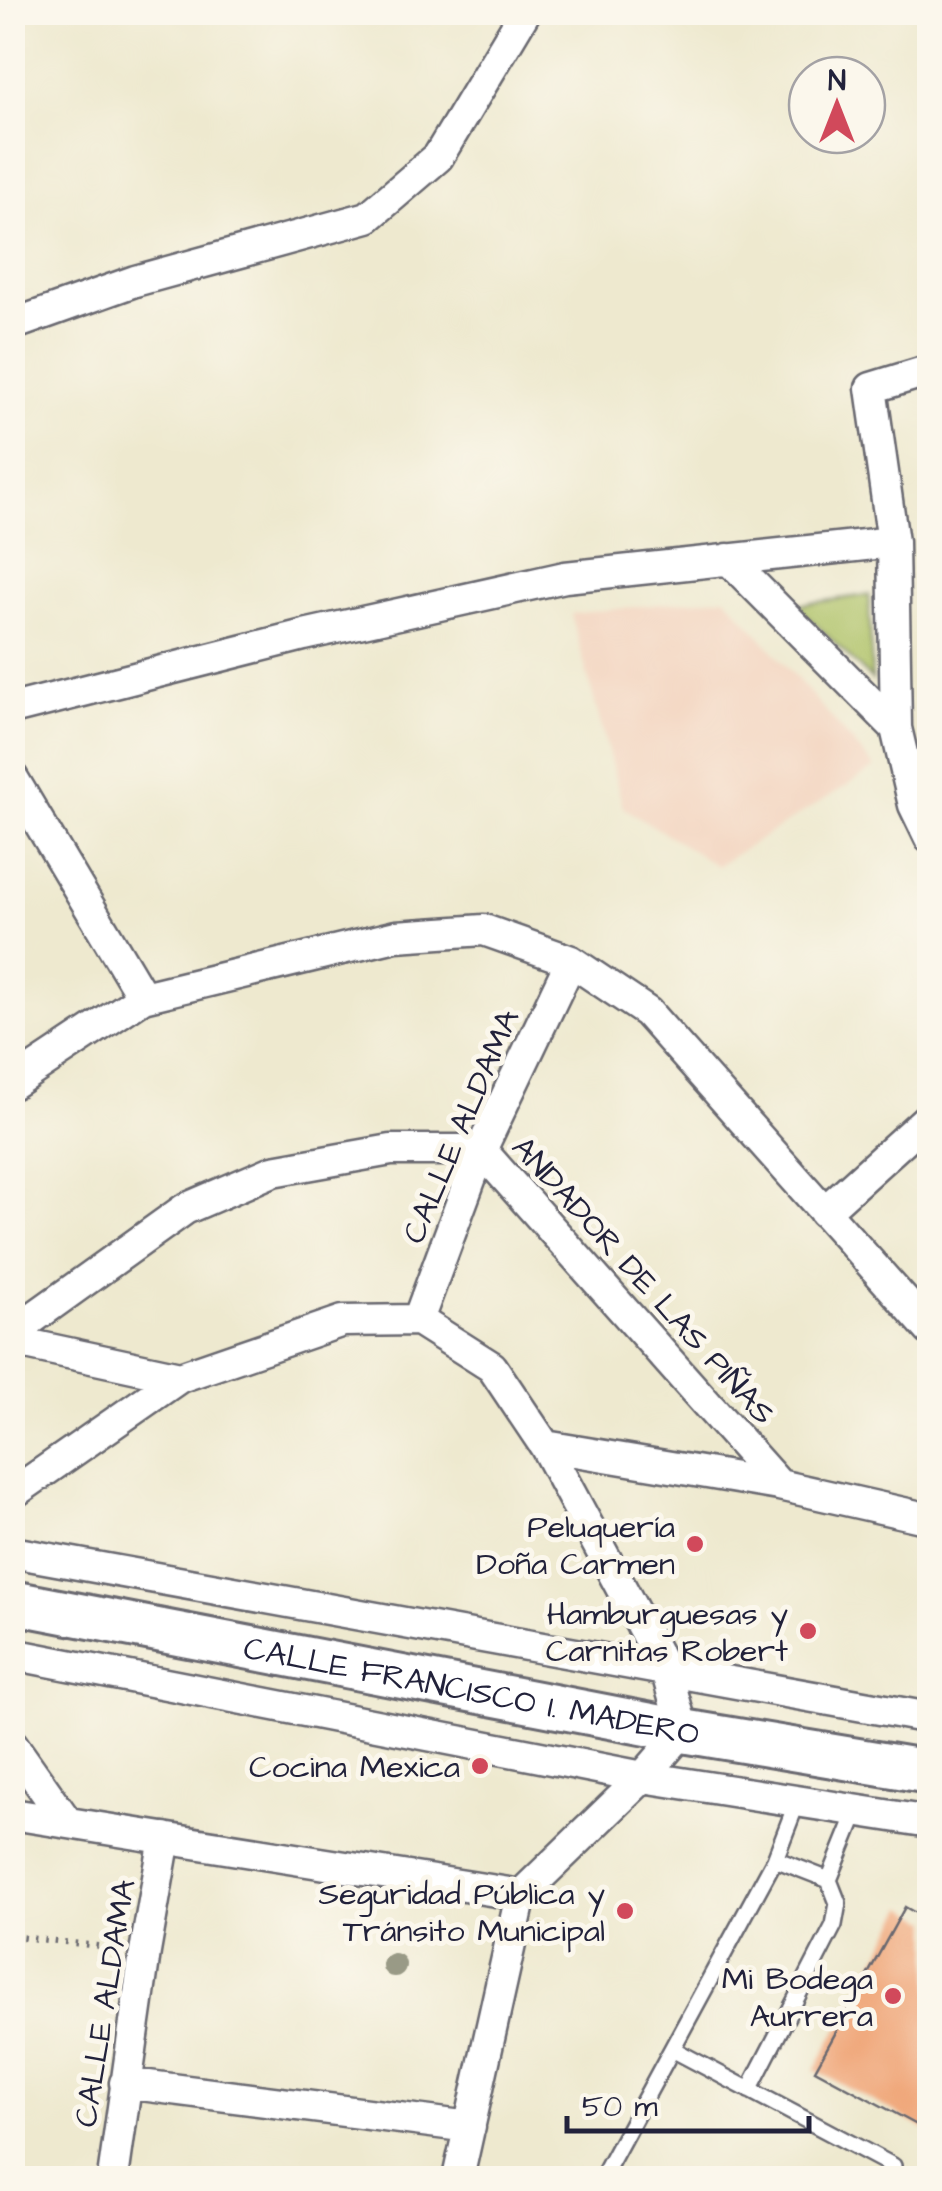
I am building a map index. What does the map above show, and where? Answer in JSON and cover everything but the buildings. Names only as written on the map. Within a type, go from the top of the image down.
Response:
[{"type":"street","points":[[12,326],[135,281],[368,217],[438,157],[524,12]]},
{"type":"street","points":[[930,370],[871,388],[892,542],[896,728],[914,805],[930,838]]},
{"type":"street","points":[[12,710],[304,635],[547,580],[892,542]]},
{"type":"street","points":[[728,559],[896,728]]},
{"type":"street","points":[[12,778],[143,998]]},
{"type":"street","points":[[12,1084],[143,998],[396,936],[484,930],[571,961],[647,1012],[930,1330]]},
{"type":"street","name":"CALLE ALDAMA","points":[[418,1320],[482,1150],[571,961]]},
{"type":"street","points":[[824,1212],[926,1126]]},
{"type":"street","name":"ANDADOR DE LAS PIÑAS","points":[[12,1337],[185,1209],[273,1171],[390,1150],[482,1150],[779,1484]]},
{"type":"street","points":[[12,1494],[180,1377],[343,1321],[418,1320],[492,1366],[545,1446],[668,1672],[683,1731],[643,1776],[521,1894],[458,2178]]},
{"type":"street","points":[[12,1337],[180,1377]]},
{"type":"street","points":[[545,1446],[779,1484],[930,1519]]},
{"type":"street","points":[[12,1552],[930,1718]]},
{"type":"street","name":"CALLE FRANCISCO I. MADERO","points":[[12,1602],[683,1731],[930,1772]]},
{"type":"street","points":[[12,1654],[643,1776],[930,1822]]},
{"type":"street","points":[[12,1744],[67,1822]]},
{"type":"street","points":[[12,1814],[521,1894]]},
{"type":"street","name":"CALLE ALDAMA","points":[[112,2178],[165,1838]]},
{"type":"street","points":[[125,2082],[470,2127]]},
{"type":"lane","points":[[602,2178],[775,1859],[797,1802]]},
{"type":"lane","points":[[749,2090],[834,1925],[838,1903],[829,1880],[857,1810]]},
{"type":"lane","points":[[775,1859],[829,1880]]},
{"type":"lane","points":[[674,2050],[892,2166]]},
{"type":"path","points":[[12,1936],[145,1952]]},
{"type":"shaded area","points":[[726,597],[875,768],[717,866],[623,807],[571,614]]},
{"type":"green space","points":[[869,595],[872,680],[796,605]]},
{"type":"place","name":"Peluquería Doña Carmen","points":[[695,1544]]},
{"type":"place","name":"Hamburguesas y Carnitas Robert","points":[[808,1631]]},
{"type":"place","name":"Cocina Mexica","points":[[480,1766]]},
{"type":"place","name":"Seguridad Pública y Tránsito Municipal","points":[[625,1911]]},
{"type":"place","name":"Mi Bodega Aurrera","points":[[893,1996]]}]
